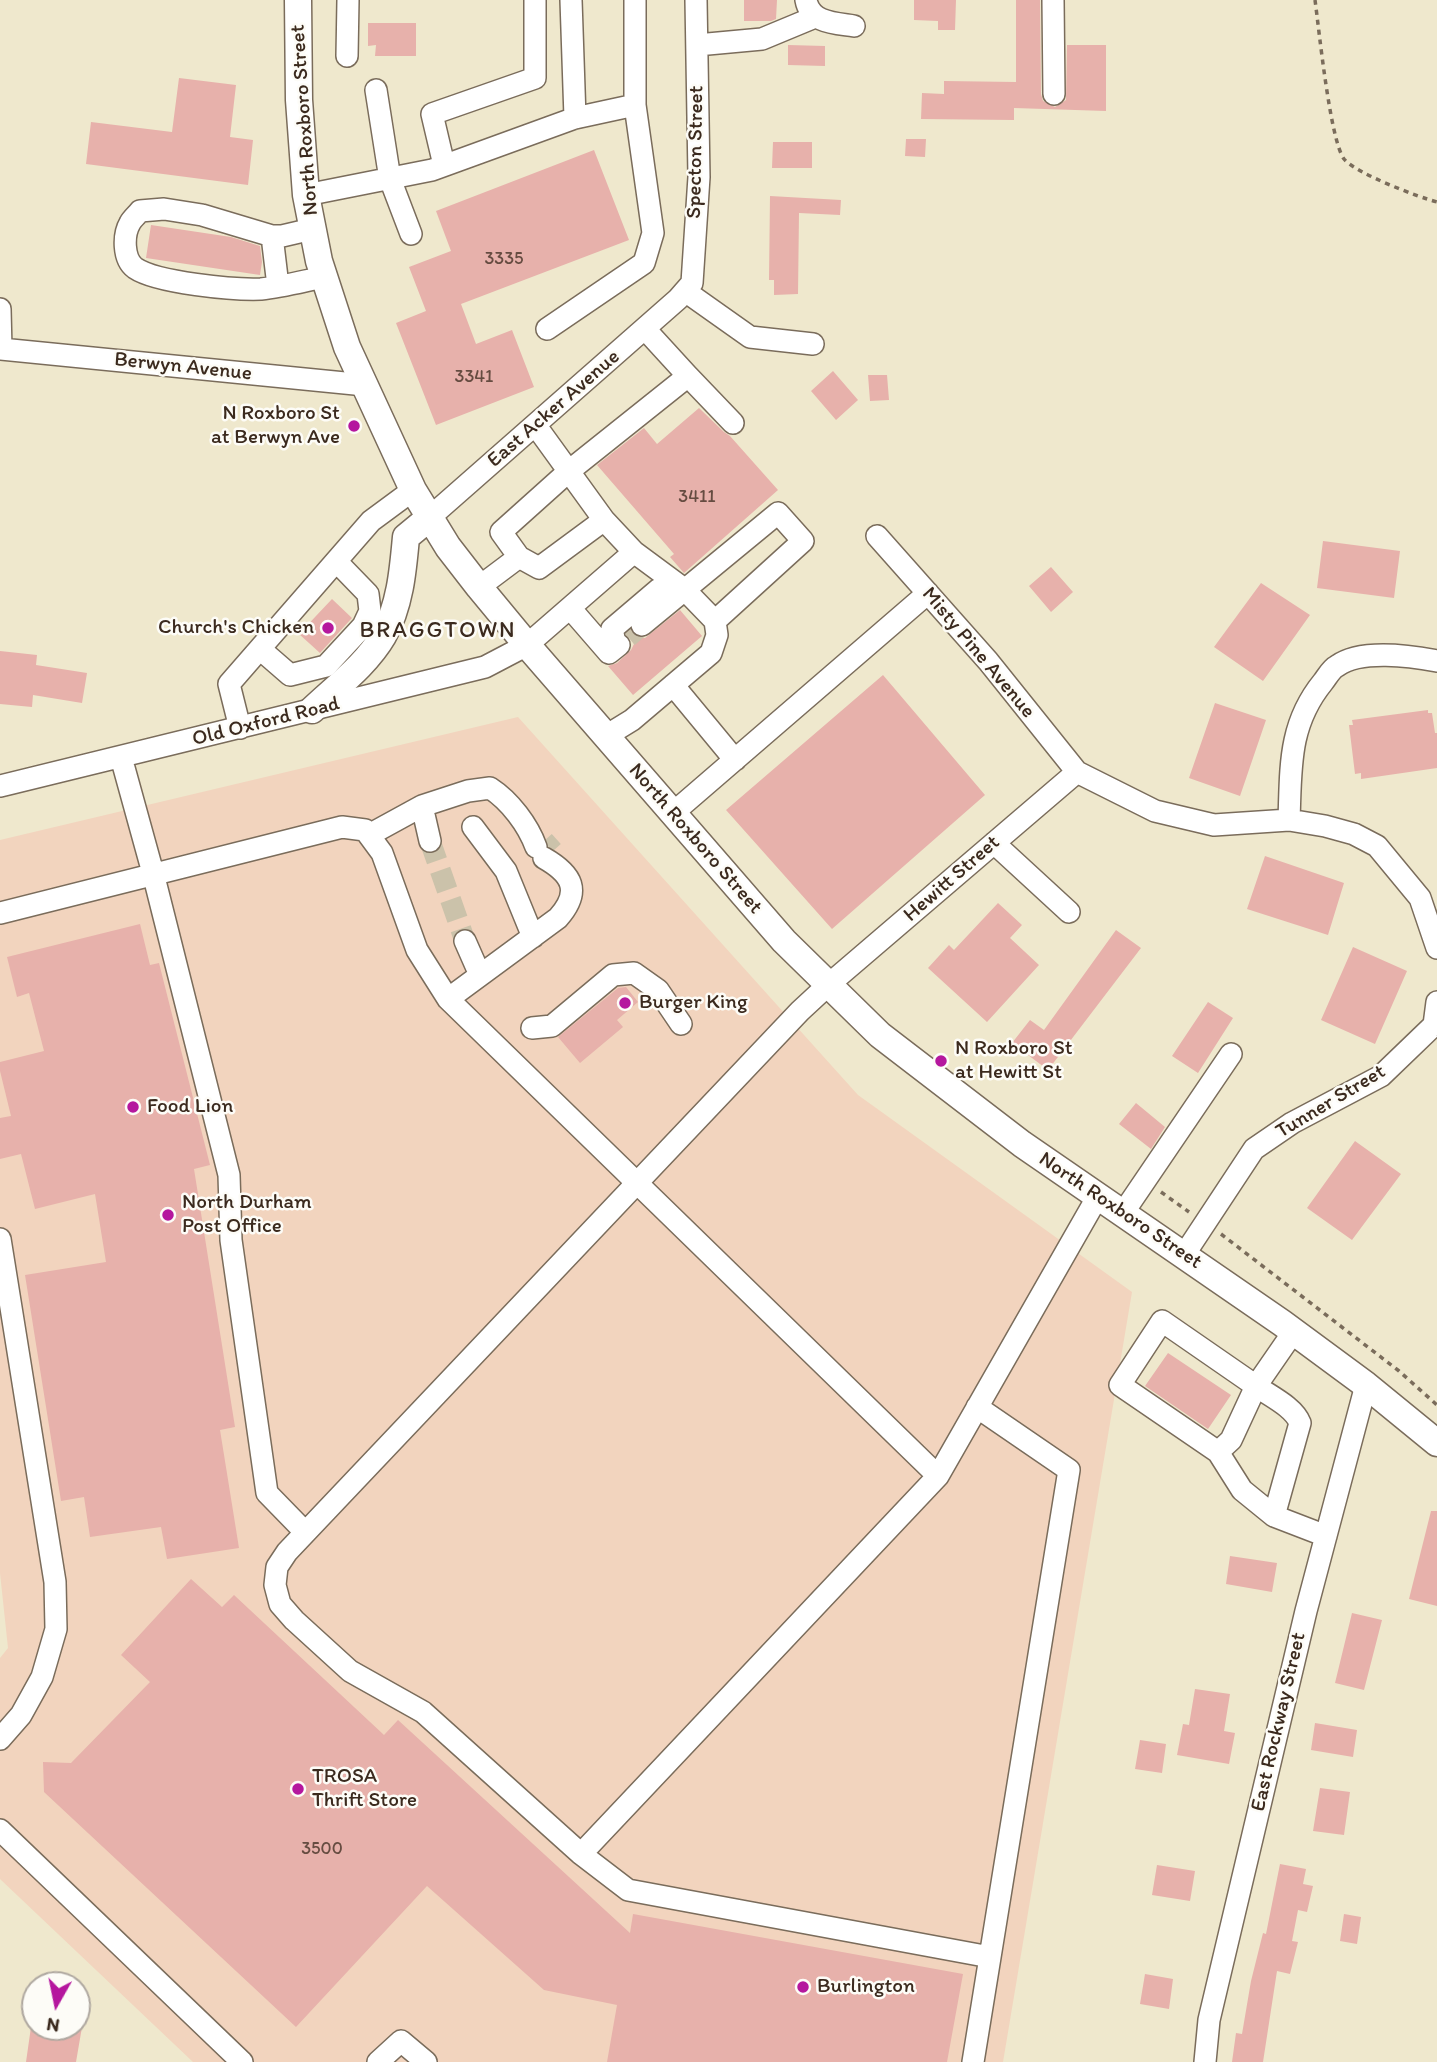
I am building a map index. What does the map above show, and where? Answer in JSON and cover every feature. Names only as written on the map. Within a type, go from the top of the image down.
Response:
[{"type":"main road","name":"North Roxboro Street","points":[[298,0],[299,100],[306,195],[324,276],[347,347],[413,490],[429,518],[479,587],[784,941],[880,1035],[1022,1144],[1294,1331],[1437,1443]]},
{"type":"main road","points":[[312,710],[355,670],[383,636],[400,591],[406,537],[429,518]]},
{"type":"street","points":[[347,56],[348,0]]},
{"type":"street","points":[[444,165],[432,114],[534,78],[535,0]]},
{"type":"street","points":[[571,0],[575,118]]},
{"type":"street","points":[[547,329],[644,263],[653,233],[635,105],[635,0]]},
{"type":"street","name":"Specton Street","points":[[682,295],[692,283],[699,177],[696,0]]},
{"type":"street","points":[[1053,0],[1054,94]]},
{"type":"street","points":[[697,45],[762,39],[810,8],[828,22],[854,26]]},
{"type":"street","points":[[376,90],[390,179],[411,234]]},
{"type":"street","points":[[306,195],[390,179],[444,165],[575,118],[635,105]]},
{"type":"street","points":[[312,229],[272,236],[202,215],[164,209],[140,211],[130,223],[125,239],[132,266],[148,275],[214,286],[260,289],[324,276]]},
{"type":"street","points":[[272,236],[278,286]]},
{"type":"street","points":[[682,295],[750,337],[813,344]]},
{"type":"street","name":"East Acker Avenue","points":[[429,518],[682,295]]},
{"type":"street","points":[[0,309],[1,349]]},
{"type":"street","points":[[645,329],[733,424]]},
{"type":"street","name":"Berwyn Avenue","points":[[1,349],[365,385]]},
{"type":"street","points":[[604,520],[539,568],[519,557],[501,532],[569,471],[688,376]]},
{"type":"street","points":[[536,426],[604,520],[634,552],[715,621],[717,635],[711,653],[632,720],[606,736]]},
{"type":"street","points":[[240,728],[229,684],[371,521],[413,490]]},
{"type":"street","points":[[570,608],[609,653],[778,513],[803,541],[715,621]]},
{"type":"street","name":"Misty Pine Avenue","points":[[877,536],[988,661],[1077,772]]},
{"type":"street","name":"Old Oxford Road","points":[[0,786],[485,667],[527,645],[634,552]]},
{"type":"street","points":[[479,587],[519,557]]},
{"type":"street","points":[[260,649],[290,676],[326,666],[363,626],[370,611],[368,594],[336,561]]},
{"type":"street","points":[[629,636],[612,629],[659,589],[680,592]]},
{"type":"street","points":[[673,813],[928,593]]},
{"type":"street","points":[[1289,820],[1296,729],[1310,699],[1337,665],[1368,656],[1406,656],[1437,661]]},
{"type":"street","points":[[673,685],[735,760]]},
{"type":"street","points":[[121,757],[229,1175],[231,1240],[267,1493],[305,1532]]},
{"type":"street","points":[[1077,772],[1156,811],[1214,825],[1289,820],[1354,834],[1377,846],[1420,898],[1437,948]]},
{"type":"street","name":"Hewitt Street","points":[[990,1957],[628,1890],[581,1854],[423,1712],[350,1671],[280,1604],[275,1585],[277,1567],[305,1532],[827,986],[1077,772]]},
{"type":"street","points":[[369,835],[422,806],[467,791],[490,788],[499,794],[570,879],[571,900],[558,918],[448,999]]},
{"type":"street","points":[[422,806],[430,841]]},
{"type":"street","points":[[0,913],[341,827],[365,830],[382,853],[417,950],[448,999],[938,1476]]},
{"type":"street","points":[[472,827],[506,871],[533,937]]},
{"type":"street","points":[[994,843],[1069,912]]},
{"type":"street","points":[[465,941],[480,975]]},
{"type":"street","points":[[532,1028],[552,1026],[613,975],[634,973],[658,990],[681,1024]]},
{"type":"street","points":[[1436,1026],[1437,1002]]},
{"type":"street","name":"Tunner Street","points":[[1184,1255],[1254,1149],[1293,1122],[1381,1076],[1436,1026]]},
{"type":"street","points":[[1123,1213],[1231,1054]]},
{"type":"street","points":[[581,1854],[938,1476],[1098,1196]]},
{"type":"street","points":[[0,1739],[21,1715],[42,1677],[56,1629],[54,1582],[1,1247]]},
{"type":"street","points":[[1275,1516],[1300,1423],[1297,1417],[1162,1321],[1121,1385],[1218,1452],[1242,1490],[1275,1516],[1326,1536]]},
{"type":"street","points":[[1218,1452],[1231,1440],[1256,1386],[1294,1331]]},
{"type":"street","name":"East Rockway Street","points":[[1205,2062],[1209,2020],[1306,1611],[1366,1385]]},
{"type":"street","points":[[973,2062],[1069,1470],[977,1407]]},
{"type":"street","points":[[0,1830],[242,2062]]},
{"type":"street","points":[[378,2062],[401,2041],[426,2062]]},
{"type":"path","points":[[1315,0],[1336,137],[1345,160],[1388,185],[1437,202]]},
{"type":"path","points":[[1145,1182],[1205,1223],[1399,1371],[1437,1405]]},
{"type":"shaded area","points":[[518,717],[858,1095],[1132,1292],[1003,2062],[193,2062],[0,1879],[0,1658],[8,1648],[0,1573],[0,840]]},
{"type":"building","points":[[744,0],[777,0],[776,19],[744,21]]},
{"type":"building","points":[[914,0],[956,0],[955,30],[938,30],[938,21],[914,20]]},
{"type":"building","points":[[1016,0],[1040,0],[1043,101],[1055,107],[1066,100],[1067,45],[1106,45],[1106,111],[1014,108],[1014,120],[921,119],[922,93],[944,94],[944,81],[1016,82]]},
{"type":"building","points":[[368,23],[416,23],[416,56],[375,56],[376,45],[368,46]]},
{"type":"building","points":[[788,45],[825,46],[825,66],[788,65]]},
{"type":"building","points":[[179,78],[236,85],[230,137],[253,140],[248,185],[86,164],[91,122],[172,132]]},
{"type":"building","points":[[906,139],[926,139],[925,157],[905,156]]},
{"type":"building","points":[[773,142],[812,142],[812,168],[772,168]]},
{"type":"building","points":[[594,150],[629,240],[461,304],[476,344],[512,330],[534,387],[436,425],[396,323],[426,311],[409,267],[451,251],[436,211]]},
{"type":"building","points":[[770,196],[841,200],[840,215],[799,213],[798,294],[774,295],[774,280],[769,280]]},
{"type":"building","points":[[151,225],[231,237],[260,246],[260,275],[146,258]]},
{"type":"building","points":[[833,371],[858,400],[836,420],[811,391]]},
{"type":"building","points":[[868,375],[887,375],[889,400],[870,401]]},
{"type":"building","points":[[699,408],[730,436],[778,490],[684,573],[670,557],[674,554],[597,465],[644,428],[657,444]]},
{"type":"building","points":[[1323,541],[1400,551],[1394,598],[1317,588]]},
{"type":"building","points":[[1051,567],[1073,592],[1051,612],[1029,586]]},
{"type":"building","points":[[1261,583],[1310,615],[1263,681],[1214,647]]},
{"type":"building","name":"Church's Chicken","points":[[332,599],[352,618],[320,653],[299,634]]},
{"type":"building","points":[[680,610],[702,636],[633,695],[608,666],[617,663],[631,650],[634,644],[627,634],[630,631],[637,637],[645,638]]},
{"type":"building","points":[[0,651],[37,655],[36,665],[87,673],[82,703],[33,695],[32,707],[0,704]]},
{"type":"building","points":[[883,675],[985,795],[832,929],[726,810]]},
{"type":"building","points":[[1215,703],[1266,720],[1240,796],[1189,778]]},
{"type":"building","points":[[1428,710],[1428,713],[1432,713],[1437,733],[1437,768],[1361,779],[1361,773],[1355,774],[1349,725],[1353,725],[1352,720]]},
{"type":"building","points":[[1265,856],[1344,883],[1328,935],[1247,909]]},
{"type":"building","points":[[998,903],[1022,925],[1010,938],[1039,965],[987,1022],[928,968],[949,945],[954,950]]},
{"type":"building","points":[[140,924],[150,965],[159,963],[210,1165],[194,1169],[235,1427],[220,1430],[239,1548],[167,1559],[161,1527],[90,1537],[84,1497],[61,1501],[25,1275],[106,1262],[95,1194],[35,1209],[21,1154],[0,1159],[0,1118],[11,1116],[0,1062],[44,1051],[29,993],[17,997],[7,957]]},
{"type":"building","points":[[1116,930],[1141,948],[1048,1070],[1012,1043],[1030,1020],[1044,1030]]},
{"type":"building","points":[[1353,947],[1407,971],[1375,1044],[1321,1020]]},
{"type":"building","points":[[626,987],[638,1002],[617,1020],[623,1027],[580,1063],[558,1037],[618,988]]},
{"type":"building","points":[[1208,1002],[1233,1018],[1198,1073],[1172,1056]]},
{"type":"building","points":[[1136,1103],[1165,1127],[1151,1149],[1119,1124]]},
{"type":"building","points":[[1355,1141],[1401,1174],[1352,1240],[1307,1208]]},
{"type":"building","points":[[1168,1353],[1231,1395],[1208,1429],[1145,1386]]},
{"type":"building","points":[[1431,1511],[1437,1511],[1437,1606],[1409,1599]]},
{"type":"building","points":[[1230,1556],[1277,1563],[1272,1592],[1226,1584]]},
{"type":"building","points":[[191,1579],[222,1607],[234,1595],[384,1735],[398,1720],[630,1933],[633,1914],[963,1974],[947,2062],[607,2062],[617,2005],[544,1990],[427,1886],[296,2027],[44,1792],[43,1762],[71,1763],[150,1682],[121,1655]]},
{"type":"building","points":[[1352,1613],[1382,1620],[1364,1690],[1335,1683]]},
{"type":"building","points":[[1195,1689],[1230,1694],[1224,1731],[1235,1733],[1229,1764],[1177,1755],[1183,1724],[1189,1725]]},
{"type":"building","points":[[1315,1723],[1357,1730],[1353,1757],[1311,1750]]},
{"type":"building","points":[[1140,1740],[1166,1744],[1162,1773],[1135,1769]]},
{"type":"building","points":[[1320,1788],[1350,1792],[1344,1835],[1313,1831]]},
{"type":"building","points":[[1280,1864],[1306,1869],[1303,1884],[1313,1886],[1307,1912],[1298,1910],[1292,1941],[1298,1942],[1290,1974],[1277,1971],[1263,2062],[1232,2062],[1236,2033],[1242,2034],[1251,1981],[1263,1933],[1266,1934]]},
{"type":"building","points":[[1157,1865],[1195,1871],[1190,1901],[1152,1895]]},
{"type":"building","points":[[1344,1914],[1361,1917],[1357,1944],[1340,1941]]},
{"type":"building","points":[[1145,1974],[1173,1979],[1169,2009],[1140,2004]]},
{"type":"building","points":[[29,2041],[80,2041],[76,2062],[26,2062]]},
{"type":"tunnel","points":[[628,637],[642,625]]},
{"type":"tunnel","points":[[430,841],[465,941]]},
{"type":"tunnel","points":[[544,841],[553,851]]},
{"type":"place","name":"N Roxboro St at Berwyn Ave","points":[[354,426]]},
{"type":"place","name":"Church's Chicken","points":[[328,628]]},
{"type":"place","name":"Burger King","points":[[625,1003]]},
{"type":"place","name":"N Roxboro St at Hewitt St","points":[[941,1061]]},
{"type":"place","name":"Food Lion","points":[[133,1107]]},
{"type":"place","name":"North Durham Post Office","points":[[168,1215]]},
{"type":"place","name":"TROSA Thrift Store","points":[[298,1789]]},
{"type":"place","name":"Burlington","points":[[803,1987]]},
{"type":"district","name":"BRAGGTOWN","points":[[438,631]]}]
